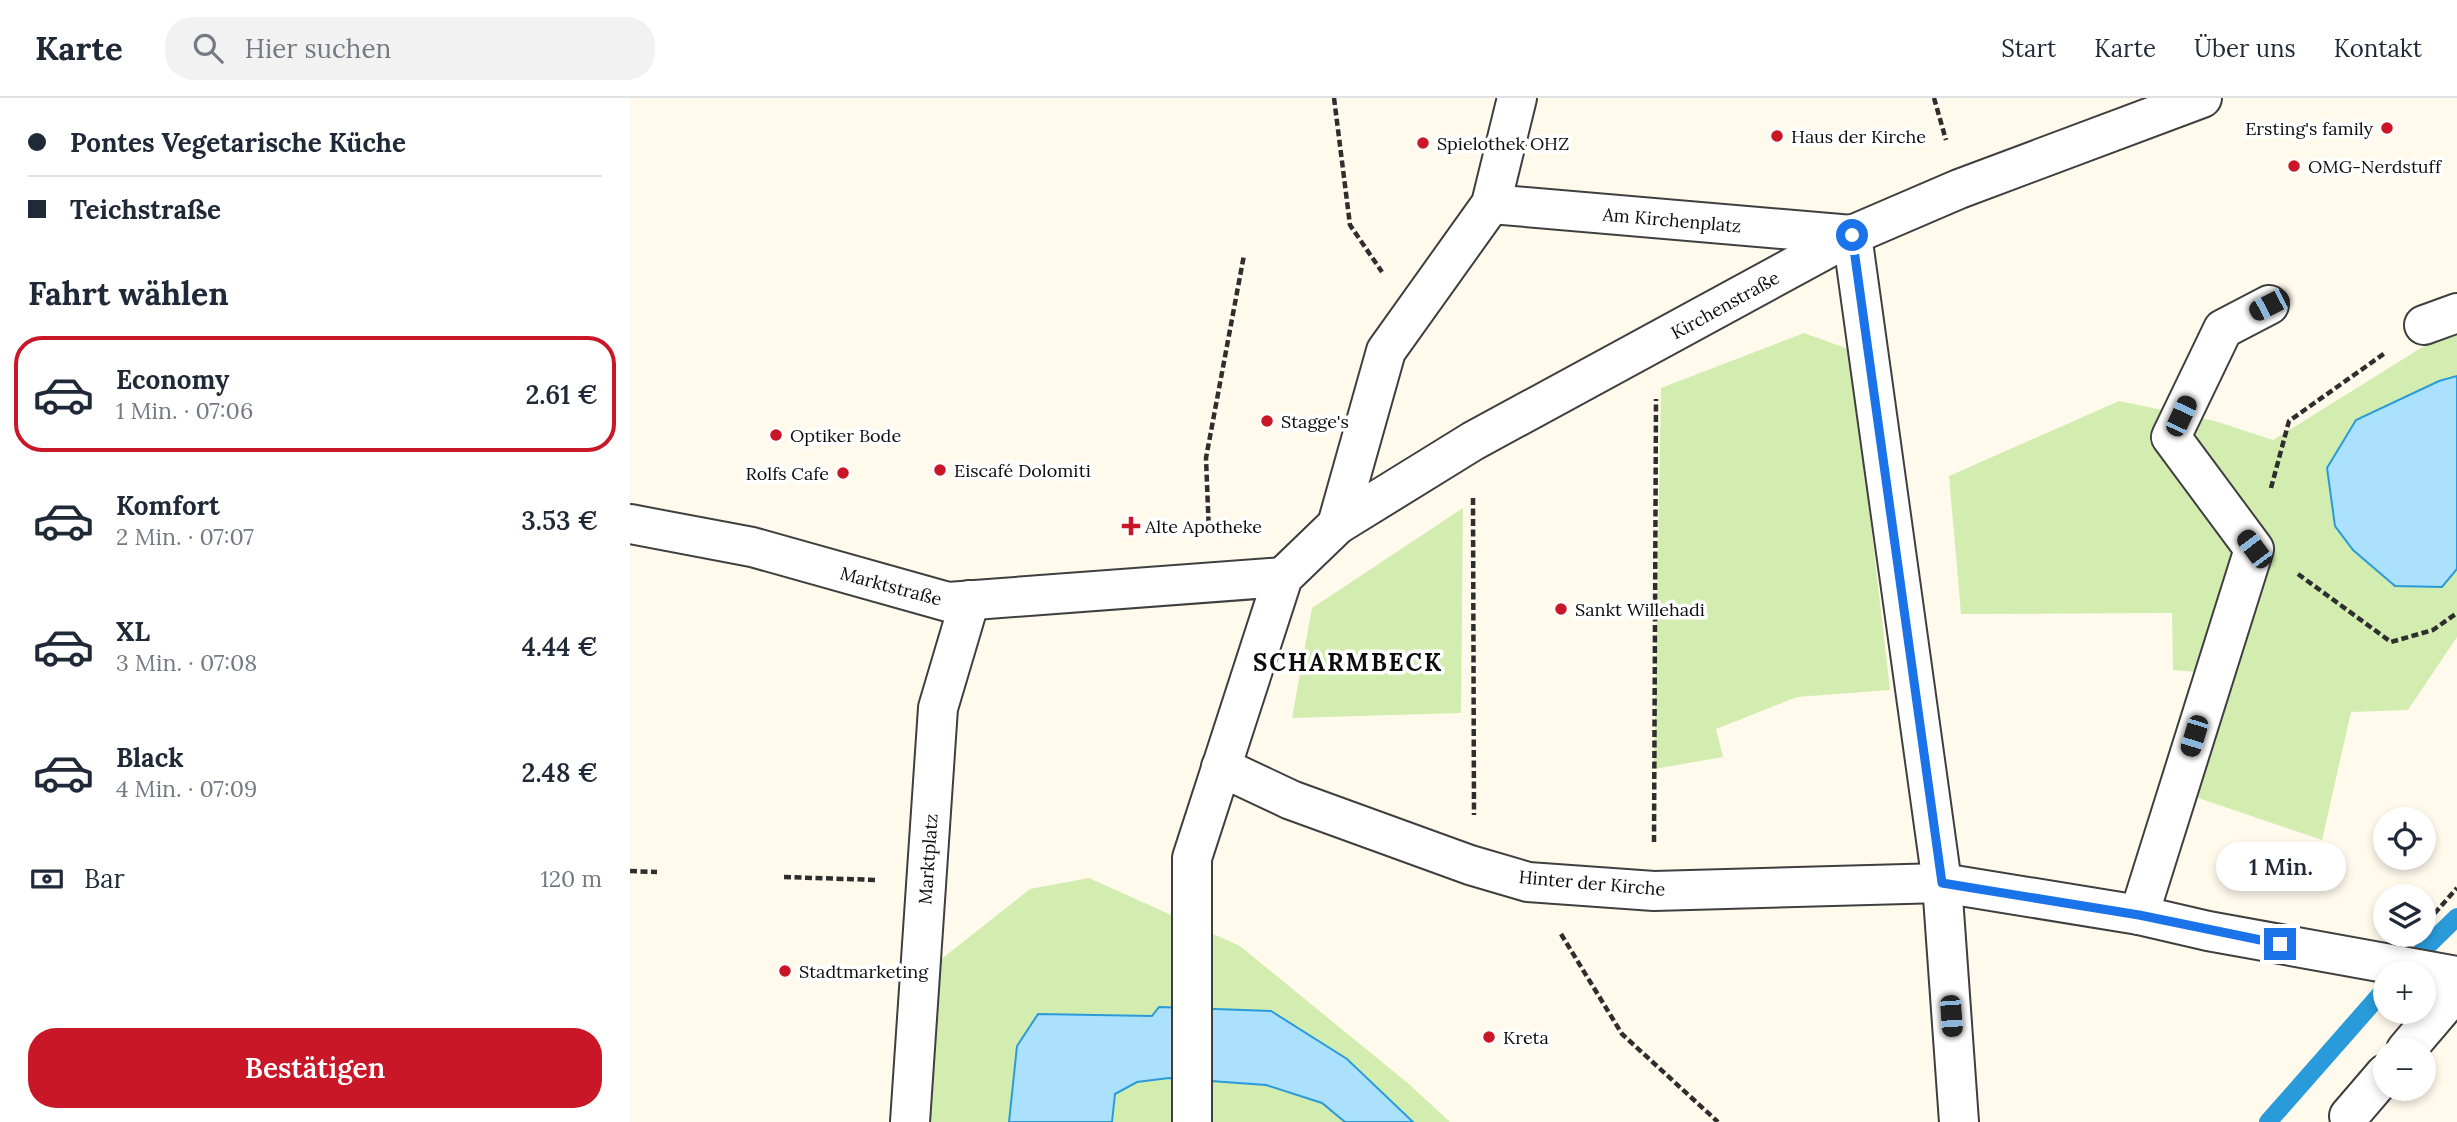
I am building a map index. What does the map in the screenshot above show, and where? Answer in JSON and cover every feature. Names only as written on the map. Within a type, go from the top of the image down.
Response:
[{"type":"street","points":[[1337,525],[1387,351],[1491,204],[1517,98]]},
{"type":"street","name":"Kirchenstraße","points":[[1283,577],[1337,525],[1474,441],[1852,235],[1959,189],[2202,98]]},
{"type":"street","name":"Am Kirchenplatz","points":[[1491,204],[1852,235]]},
{"type":"street","points":[[1852,235],[1942,883],[1959,1122]]},
{"type":"street","points":[[2139,915],[2254,549],[2171,437],[2223,329],[2269,305]]},
{"type":"street","name":"Marktstraße","points":[[630,524],[752,547],[948,602],[1283,577]]},
{"type":"street","points":[[1192,1122],[1192,858],[1283,577]]},
{"type":"street","name":"Marktplatz","points":[[910,1122],[938,708],[970,600]]},
{"type":"street","name":"Hinter der Kirche","points":[[1221,767],[1291,800],[1470,865],[1528,881],[1654,891],[1942,883],[2139,915],[2450,980]]},
{"type":"street","points":[[2414,1038],[2450,980]]},
{"type":"street","points":[[2349,1116],[2373,1088]]},
{"type":"path","points":[[1334,98],[1350,225],[1411,317]]},
{"type":"path","points":[[1210,582],[1206,458],[1244,255]]},
{"type":"path","points":[[2441,319],[2289,421],[2254,549],[2291,569],[2391,642],[2433,630],[2457,613]]},
{"type":"path","points":[[1654,891],[1656,342]]},
{"type":"path","points":[[1470,865],[1474,810],[1474,441]]},
{"type":"path","points":[[630,871],[657,872]]},
{"type":"path","points":[[784,877],[926,882]]},
{"type":"path","points":[[1528,881],[1622,1034],[1718,1122]]},
{"type":"path","points":[[2436,912],[2457,888]]},
{"type":"green space","points":[[2457,332],[2457,376],[2439,381],[2442,587],[2457,569],[2457,637],[2408,710],[2351,712],[2322,840],[2163,786],[2197,672],[2173,670],[2172,613],[1961,614],[1949,476],[2119,401],[2215,421],[2273,440],[2429,343]]},
{"type":"green space","points":[[1804,333],[1851,350],[1890,690],[1797,697],[1716,729],[1723,757],[1654,769],[1661,388]]},
{"type":"green space","points":[[1463,508],[1461,713],[1292,718],[1312,608]]},
{"type":"green space","points":[[1089,878],[1240,946],[1410,1085],[1450,1122],[926,1122],[935,964],[1030,889]]},
{"type":"water","points":[[2457,376],[2457,569],[2442,587],[2395,586],[2353,550],[2335,526],[2327,468],[2356,420],[2439,381]]},
{"type":"water","points":[[1159,1007],[1271,1011],[1347,1059],[1413,1122],[1345,1122],[1322,1103],[1266,1085],[1169,1078],[1137,1082],[1115,1094],[1112,1122],[1009,1122],[1017,1046],[1038,1014],[1152,1016]]},
{"type":"waterway","points":[[2412,961],[2457,917]]},
{"type":"waterway","points":[[2268,1122],[2373,1003]]},
{"type":"place","name":"Ersting's family","points":[[2387,128]]},
{"type":"place","name":"Haus der Kirche","points":[[1777,136]]},
{"type":"place","name":"Spielothek OHZ","points":[[1423,143]]},
{"type":"place","name":"OMG-Nerdstuff","points":[[2294,166]]},
{"type":"place","name":"Stagge's","points":[[1267,421]]},
{"type":"place","name":"Optiker Bode","points":[[776,435]]},
{"type":"place","name":"Eiscafé Dolomiti","points":[[940,470]]},
{"type":"place","name":"Rolfs Cafe","points":[[843,473]]},
{"type":"place","name":"Alte Apotheke","points":[[1131,526]]},
{"type":"place","name":"Sankt Willehadi","points":[[1561,609]]},
{"type":"place","name":"Stadtmarketing","points":[[785,971]]},
{"type":"place","name":"Kreta","points":[[1489,1037]]},
{"type":"district","name":"SCHARMBECK","points":[[1348,662]]},
{"type":"route","points":[[1852,235],[1942,883],[2139,915],[2280,944]]}]
